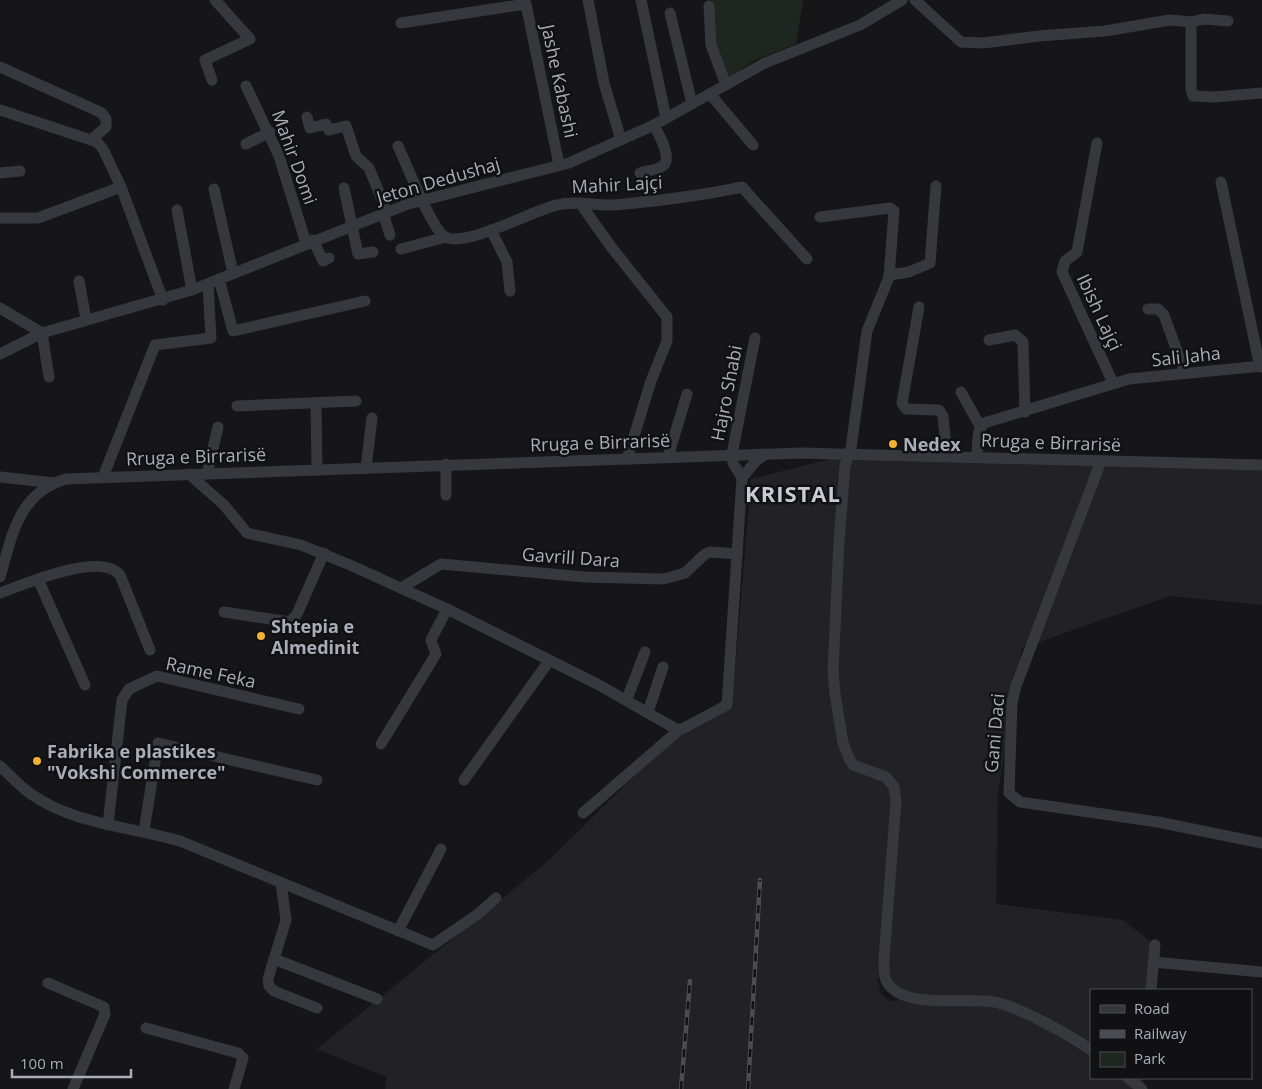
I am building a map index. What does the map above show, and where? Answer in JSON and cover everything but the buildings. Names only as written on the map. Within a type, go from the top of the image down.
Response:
[{"type":"street","points":[[212,80],[204,60],[250,39],[215,0]]},
{"type":"street","points":[[588,0],[604,83],[622,140]]},
{"type":"street","points":[[641,0],[666,118]]},
{"type":"street","points":[[915,0],[961,42],[983,43],[1105,31],[1170,20],[1191,22],[1204,19],[1228,21]]},
{"type":"street","name":"Jeton Dedushaj","points":[[0,354],[42,333],[86,319],[163,300],[192,290],[385,212],[422,200],[559,165],[654,125],[764,63],[860,25],[903,1]]},
{"type":"street","name":"Jashe Kabashi","points":[[401,23],[526,2],[559,165]]},
{"type":"street","points":[[709,6],[711,45],[726,85]]},
{"type":"street","points":[[670,13],[692,104]]},
{"type":"street","points":[[1191,22],[1191,89],[1193,96],[1214,97],[1262,93]]},
{"type":"street","points":[[0,66],[102,113],[106,119],[106,127],[92,139]]},
{"type":"street","name":"Mahir Domi","points":[[246,86],[270,132],[310,242],[324,261],[329,258]]},
{"type":"street","points":[[710,94],[753,145]]},
{"type":"street","points":[[0,110],[92,139],[103,149],[121,187],[163,300]]},
{"type":"street","points":[[307,117],[310,128],[326,124],[329,130],[346,126],[356,156],[369,168],[385,212],[390,235]]},
{"type":"street","points":[[640,173],[662,166],[666,160],[663,144],[654,125]]},
{"type":"street","points":[[246,144],[270,132]]},
{"type":"street","name":"Ibish Lajçi","points":[[1097,143],[1077,252],[1065,261],[1062,272],[1113,383]]},
{"type":"street","points":[[398,146],[422,200],[441,233],[446,237]]},
{"type":"street","points":[[0,173],[20,171]]},
{"type":"street","points":[[1221,182],[1261,367]]},
{"type":"street","points":[[889,275],[909,272],[930,264],[936,186]]},
{"type":"street","points":[[0,218],[38,218],[121,187]]},
{"type":"street","name":"Mahir Lajçi","points":[[401,249],[446,237],[459,238],[491,230],[557,205],[580,203],[612,205],[696,196],[742,187],[807,259]]},
{"type":"street","points":[[344,188],[358,254],[373,252]]},
{"type":"street","points":[[214,190],[233,273]]},
{"type":"street","points":[[580,203],[612,248],[667,317],[667,341],[651,382],[627,459]]},
{"type":"street","points":[[820,217],[892,209],[894,211],[893,244],[889,275],[867,332],[849,454],[845,466],[839,541],[833,672],[834,694],[843,743],[853,765],[886,777],[894,787],[896,801],[884,959],[886,981],[893,990],[906,996],[1002,1004],[1060,1031],[1090,1049]]},
{"type":"street","points":[[177,210],[192,290]]},
{"type":"street","points":[[491,230],[507,262],[510,291]]},
{"type":"street","points":[[219,279],[233,331],[365,302]]},
{"type":"street","points":[[79,281],[86,319]]},
{"type":"street","points":[[103,477],[155,345],[212,338],[208,284]]},
{"type":"street","points":[[918,307],[902,403],[906,409],[939,410],[943,416],[947,456]]},
{"type":"street","points":[[0,308],[42,333],[49,376]]},
{"type":"street","points":[[1148,309],[1158,309],[1164,315],[1185,373]]},
{"type":"street","points":[[989,340],[1015,335],[1023,342],[1025,412]]},
{"type":"street","name":"Hajro Shabi","points":[[732,454],[755,338]]},
{"type":"street","name":"Sali Jaha","points":[[980,426],[984,422],[1025,412],[1113,383],[1185,373],[1261,367]]},
{"type":"street","points":[[961,392],[980,426],[977,457]]},
{"type":"street","points":[[668,457],[687,394]]},
{"type":"street","points":[[237,406],[356,401]]},
{"type":"street","points":[[316,402],[317,470]]},
{"type":"street","points":[[366,468],[372,418]]},
{"type":"street","points":[[207,474],[218,426]]},
{"type":"street","points":[[583,813],[679,730],[727,705],[742,478],[733,463],[732,454]]},
{"type":"street","name":"Rruga e Birrarisë","points":[[0,578],[20,516],[33,497],[54,483],[66,479],[732,454],[947,456],[1262,465]]},
{"type":"street","points":[[742,478],[755,462],[765,454]]},
{"type":"street","name":"Gani Daci","points":[[1101,461],[1016,686],[1012,703],[1008,793],[1020,802],[1158,822],[1262,843]]},
{"type":"street","points":[[446,464],[446,495]]},
{"type":"street","points":[[189,474],[224,505],[247,533],[301,545],[324,553],[401,588],[627,699],[679,730]]},
{"type":"street","points":[[0,477],[54,483]]},
{"type":"street","name":"Gavrill Dara","points":[[401,588],[441,564],[585,577],[664,579],[685,573],[705,554],[710,552],[737,554]]},
{"type":"street","points":[[224,612],[290,622],[297,614],[324,553]]},
{"type":"street","points":[[0,593],[38,579],[94,566],[106,566],[115,569],[120,575],[150,650]]},
{"type":"street","points":[[38,579],[85,685]]},
{"type":"street","points":[[381,744],[436,654],[431,640],[447,609]]},
{"type":"street","points":[[627,699],[645,652]]},
{"type":"street","points":[[464,780],[549,661]]},
{"type":"street","points":[[648,712],[663,667]]},
{"type":"street","name":"Rame Feka","points":[[108,825],[122,700],[129,689],[157,676],[299,708]]},
{"type":"street","points":[[144,831],[158,743],[317,780]]},
{"type":"street","points":[[0,766],[30,794],[49,805],[85,819],[144,831],[180,841],[432,945],[478,914],[496,898]]},
{"type":"street","points":[[398,931],[440,849]]},
{"type":"street","points":[[281,883],[286,920],[274,959],[269,986],[274,991],[318,1008]]},
{"type":"street","points":[[1151,989],[1155,945]]},
{"type":"street","points":[[274,959],[378,999]]},
{"type":"street","points":[[1153,962],[1262,972]]},
{"type":"street","points":[[48,983],[104,1007],[105,1014],[73,1089]]},
{"type":"street","points":[[146,1028],[238,1053],[243,1058],[234,1089]]},
{"type":"street","points":[[1129,1079],[1142,1089]]},
{"type":"shaded area","points":[[849,454],[1262,465],[1262,605],[1170,596],[1022,648],[998,792],[996,904],[1123,920],[1155,945],[1151,989],[1090,989],[1090,1079],[1143,1079],[1142,1089],[385,1089],[387,1077],[317,1049],[548,861],[672,739],[732,707],[751,479]],"holes":[[[878,977],[904,997],[890,1002],[880,992]]]},
{"type":"green space","points":[[712,0],[803,0],[796,44],[755,60],[724,81],[718,60],[709,6]]},
{"type":"railway","points":[[748,1089],[760,880]]},
{"type":"railway","points":[[681,1089],[690,981]]},
{"type":"place","name":"Nedex","points":[[893,444]]},
{"type":"place","name":"Shtepia e Almedinit","points":[[261,636]]},
{"type":"place","name":"Fabrika e plastikes \"Vokshi Commerce\"","points":[[37,761]]},
{"type":"district","name":"KRISTAL","points":[[793,493]]}]
